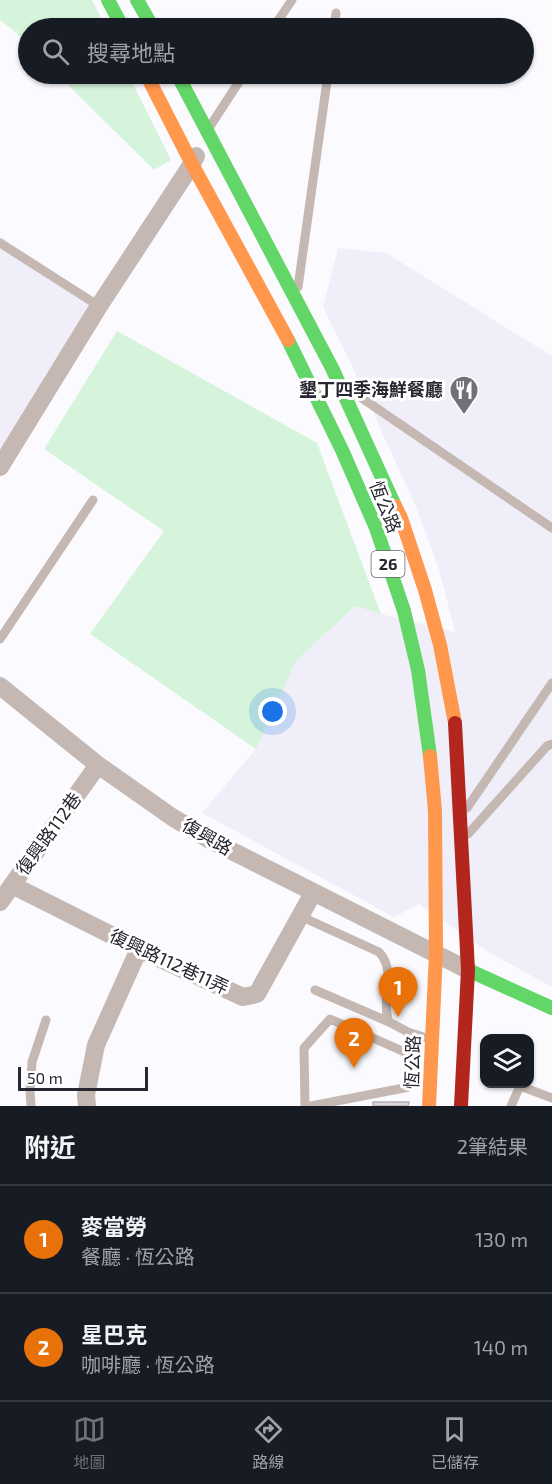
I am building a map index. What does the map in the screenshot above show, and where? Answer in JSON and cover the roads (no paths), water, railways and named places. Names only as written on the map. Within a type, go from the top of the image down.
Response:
[{"type":"main road","points":[[108,0],[118,18]]},
{"type":"main road","points":[[137,0],[147,18]]},
{"type":"main road","name":"恆公路","points":[[151,84],[192,165],[282,327],[332,428],[376,528],[404,611],[418,670],[435,812],[436,953],[429,1106]]},
{"type":"main road","name":"恆公路","points":[[183,84],[338,381],[401,518],[425,590],[440,645],[455,716],[461,816],[468,970],[461,1106]]},
{"type":"main road","points":[[468,970],[552,1008]]},
{"type":"street","points":[[0,467],[9,447],[192,165],[208,130]]},
{"type":"street","name":"復興路","points":[[0,686],[98,765],[210,840],[468,970]]},
{"type":"street","name":"復興路112巷","points":[[0,902],[98,765]]},
{"type":"street","name":"復興路112巷11弄","points":[[12,885],[139,949],[243,997],[257,994],[313,893]]},
{"type":"street","points":[[87,1106],[86,1095],[96,1045],[139,949]]},
{"type":"lane","points":[[280,18],[292,0]]},
{"type":"lane","points":[[335,18],[336,14]]},
{"type":"lane","points":[[208,130],[238,84]]},
{"type":"lane","points":[[296,299],[327,84]]},
{"type":"lane","points":[[0,243],[99,306]]},
{"type":"lane","points":[[338,381],[552,526]]},
{"type":"lane","points":[[0,639],[93,500]]},
{"type":"lane","points":[[461,816],[552,683]]},
{"type":"lane","points":[[462,840],[547,746],[552,744]]},
{"type":"lane","points":[[300,916],[379,952],[385,959],[389,977],[386,997],[389,1022]]},
{"type":"lane","points":[[315,990],[408,1032],[432,1040]]},
{"type":"lane","points":[[305,1106],[304,1048],[330,1019],[409,1054]]},
{"type":"lane","points":[[31,1106],[32,1062],[46,1020]]},
{"type":"lane","points":[[311,1106],[409,1087],[408,1032]]},
{"type":"lane","points":[[510,1106],[520,1086],[552,1098]]},
{"type":"place","name":"墾丁四季海鮮餐廳","points":[[464,416]]},
{"type":"place","name":"麥當勞","points":[[398,1017]]},
{"type":"place","name":"星巴克","points":[[354,1068]]}]
